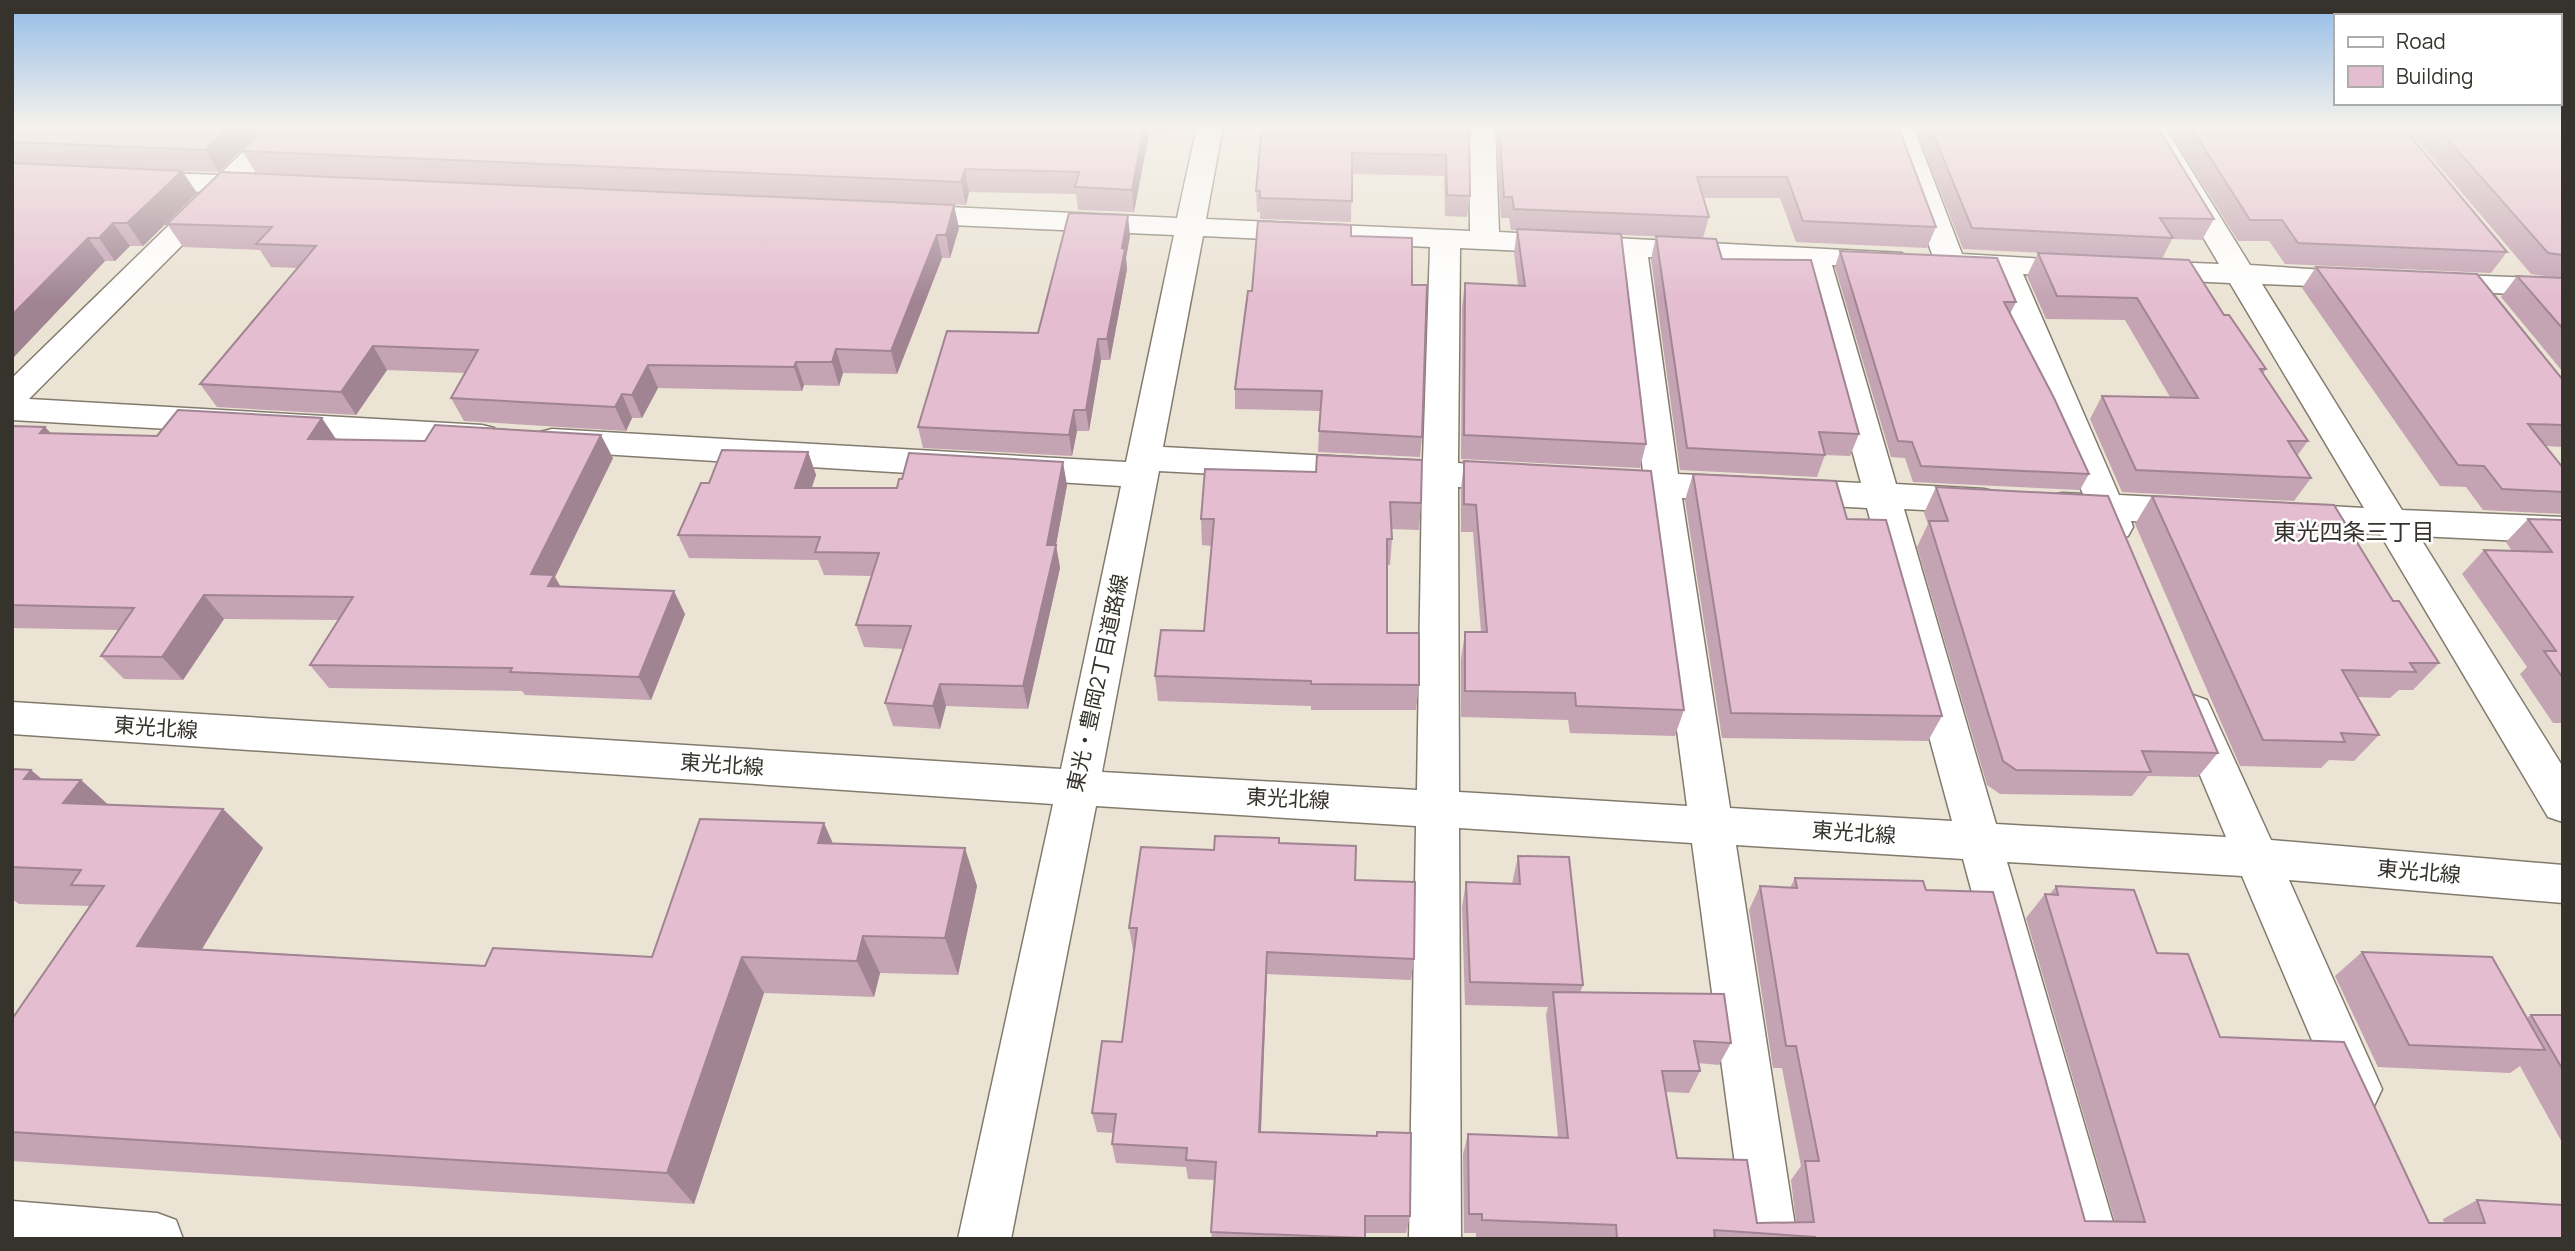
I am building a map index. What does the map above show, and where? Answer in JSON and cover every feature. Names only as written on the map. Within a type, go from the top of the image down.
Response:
[{"type":"street","points":[[213,184],[295,188]]},
{"type":"street","name":"東光・豊岡2丁目道路線","points":[[984,1239],[1065,853],[1075,788],[1197,184]]},
{"type":"street","points":[[1484,184],[1485,240]]},
{"type":"street","points":[[1921,184],[1950,262]]},
{"type":"street","points":[[2185,184],[2563,804]]},
{"type":"street","points":[[12,397],[225,185]]},
{"type":"street","points":[[881,213],[2563,288]]},
{"type":"street","points":[[1435,1239],[1440,474],[1446,238]]},
{"type":"street","points":[[1632,246],[1662,485],[1771,1239]]},
{"type":"street","points":[[2494,254],[2521,286]]},
{"type":"street","points":[[1814,256],[2092,1239]]},
{"type":"street","points":[[2004,264],[2128,558]]},
{"type":"street","points":[[2471,284],[2496,315]]},
{"type":"street","points":[[12,409],[1142,467],[1440,474],[2563,530]]},
{"type":"street","points":[[2181,683],[2373,1125]]},
{"type":"street","name":"東光北線","points":[[12,718],[1075,788],[2256,858],[2563,884]]},
{"type":"street","points":[[12,1227],[157,1239]]},
{"type":"building","points":[[12,184],[168,184],[127,223],[113,223],[99,238],[88,238],[12,315]]},
{"type":"building","points":[[208,184],[496,184],[954,205],[946,235],[937,235],[891,351],[836,349],[832,362],[796,362],[794,367],[648,365],[632,395],[622,394],[615,407],[451,398],[478,350],[373,346],[341,392],[200,384],[316,246],[256,244],[272,227],[167,224]]},
{"type":"building","points":[[1076,184],[1133,184],[1132,190],[1075,187]]},
{"type":"building","points":[[1257,184],[1352,184],[1352,201],[1260,198],[1260,191],[1256,191]]},
{"type":"building","points":[[1447,184],[1470,184],[1470,196],[1447,195]]},
{"type":"building","points":[[1503,184],[1699,184],[1709,217],[1514,209],[1512,197],[1504,197]]},
{"type":"building","points":[[1790,184],[1920,184],[1936,227],[1803,221]]},
{"type":"building","points":[[1954,184],[2193,184],[2214,219],[2160,218],[2173,238],[1972,228]]},
{"type":"building","points":[[2227,184],[2451,184],[2507,252],[2298,243],[2282,220],[2250,220]]},
{"type":"building","points":[[2487,184],[2563,184],[2563,255],[2548,253]]},
{"type":"building","points":[[1069,213],[1128,215],[1122,248],[1125,249],[1107,339],[1098,339],[1086,410],[1074,410],[1069,435],[918,427],[947,331],[1038,333]]},
{"type":"building","points":[[1258,221],[1351,225],[1351,236],[1412,238],[1412,285],[1427,285],[1422,437],[1319,431],[1322,391],[1235,389],[1248,291],[1252,291]]},
{"type":"building","points":[[1517,229],[1621,234],[1646,444],[1464,435],[1465,283],[1525,286]]},
{"type":"building","points":[[1656,236],[1716,239],[1722,259],[1811,260],[1859,434],[1819,432],[1825,455],[1687,448]]},
{"type":"building","points":[[1840,251],[1997,258],[2016,302],[2004,302],[2054,398],[2089,474],[1921,466],[1912,442],[1898,441]]},
{"type":"building","points":[[2038,253],[2189,260],[2224,315],[2229,315],[2266,369],[2260,369],[2308,441],[2288,441],[2311,478],[2136,470],[2102,396],[2198,398],[2137,298],[2057,296]]},
{"type":"building","points":[[2316,267],[2477,274],[2563,380],[2563,425],[2528,424],[2563,468],[2563,492],[2502,489],[2484,466],[2458,465]]},
{"type":"building","points":[[2517,276],[2563,278],[2563,329]]},
{"type":"building","points":[[178,410],[322,418],[308,439],[425,441],[435,425],[601,435],[531,574],[554,575],[548,586],[674,591],[639,677],[510,672],[512,668],[310,665],[353,597],[204,595],[162,657],[101,656],[134,608],[12,605],[12,426],[45,427],[40,433],[157,436]]},
{"type":"building","points":[[722,450],[808,452],[795,488],[897,488],[909,453],[1063,462],[1047,545],[1056,545],[1023,686],[940,684],[933,706],[885,703],[911,626],[856,625],[879,553],[815,552],[820,537],[678,535],[701,483],[709,483]]},
{"type":"building","points":[[1317,455],[1422,460],[1421,503],[1390,502],[1392,539],[1387,539],[1387,633],[1419,633],[1419,685],[1311,684],[1311,681],[1155,676],[1161,630],[1204,631],[1214,519],[1201,519],[1205,469],[1316,472]]},
{"type":"building","points":[[1464,461],[1651,471],[1684,710],[1576,706],[1575,693],[1465,691],[1465,632],[1487,632],[1476,505],[1464,504]]},
{"type":"building","points":[[1693,474],[1836,481],[1847,519],[1886,520],[1942,716],[1731,713]]},
{"type":"building","points":[[1936,487],[2108,496],[2218,753],[2142,751],[2151,772],[2016,770],[2003,761],[1929,521],[1948,521]]},
{"type":"building","points":[[2152,496],[2334,505],[2393,601],[2399,601],[2439,663],[2410,663],[2416,672],[2342,670],[2379,735],[2341,733],[2345,742],[2263,740]]},
{"type":"building","points":[[2528,519],[2563,520],[2563,678],[2544,651],[2556,651],[2484,550],[2552,552]]},
{"type":"building","points":[[12,769],[31,770],[24,779],[81,780],[63,803],[223,809],[137,946],[485,966],[493,948],[652,957],[700,819],[824,823],[818,843],[965,848],[945,938],[863,936],[857,961],[742,957],[667,1173],[12,1132],[12,1019],[104,886],[71,885],[81,870],[12,867]]},
{"type":"building","points":[[1215,836],[1279,838],[1279,843],[1356,846],[1355,880],[1415,882],[1414,959],[1267,952],[1259,1132],[1377,1136],[1377,1132],[1411,1133],[1410,1216],[1365,1216],[1365,1238],[1211,1232],[1216,1162],[1186,1160],[1187,1148],[1112,1144],[1116,1114],[1092,1113],[1102,1041],[1122,1042],[1137,928],[1129,928],[1141,847],[1214,850]]},
{"type":"building","points":[[1518,856],[1569,857],[1583,985],[1470,982],[1466,882],[1520,884]]},
{"type":"building","points":[[1795,878],[1923,881],[1926,890],[1993,892],[2085,1221],[2145,1222],[2045,894],[2058,895],[2056,886],[2134,890],[2157,953],[2188,954],[2220,1037],[2344,1042],[2429,1223],[2485,1223],[2477,1200],[2563,1205],[2563,1239],[1815,1239],[1714,1230],[1715,1239],[1625,1239],[1617,1238],[1616,1225],[1482,1220],[1482,1214],[1469,1214],[1468,1134],[1568,1138],[1553,992],[1724,994],[1731,1043],[1694,1041],[1700,1071],[1662,1071],[1677,1158],[1747,1160],[1757,1223],[1814,1222],[1805,1161],[1819,1161],[1796,1046],[1786,1046],[1760,886],[1797,888]]},
{"type":"building","points":[[2362,952],[2492,957],[2545,1050],[2409,1045]]},
{"type":"building","points":[[2531,1015],[2563,1015],[2563,1070]]},
{"type":"district","name":"東光四条三丁目","points":[[2354,532]]}]
